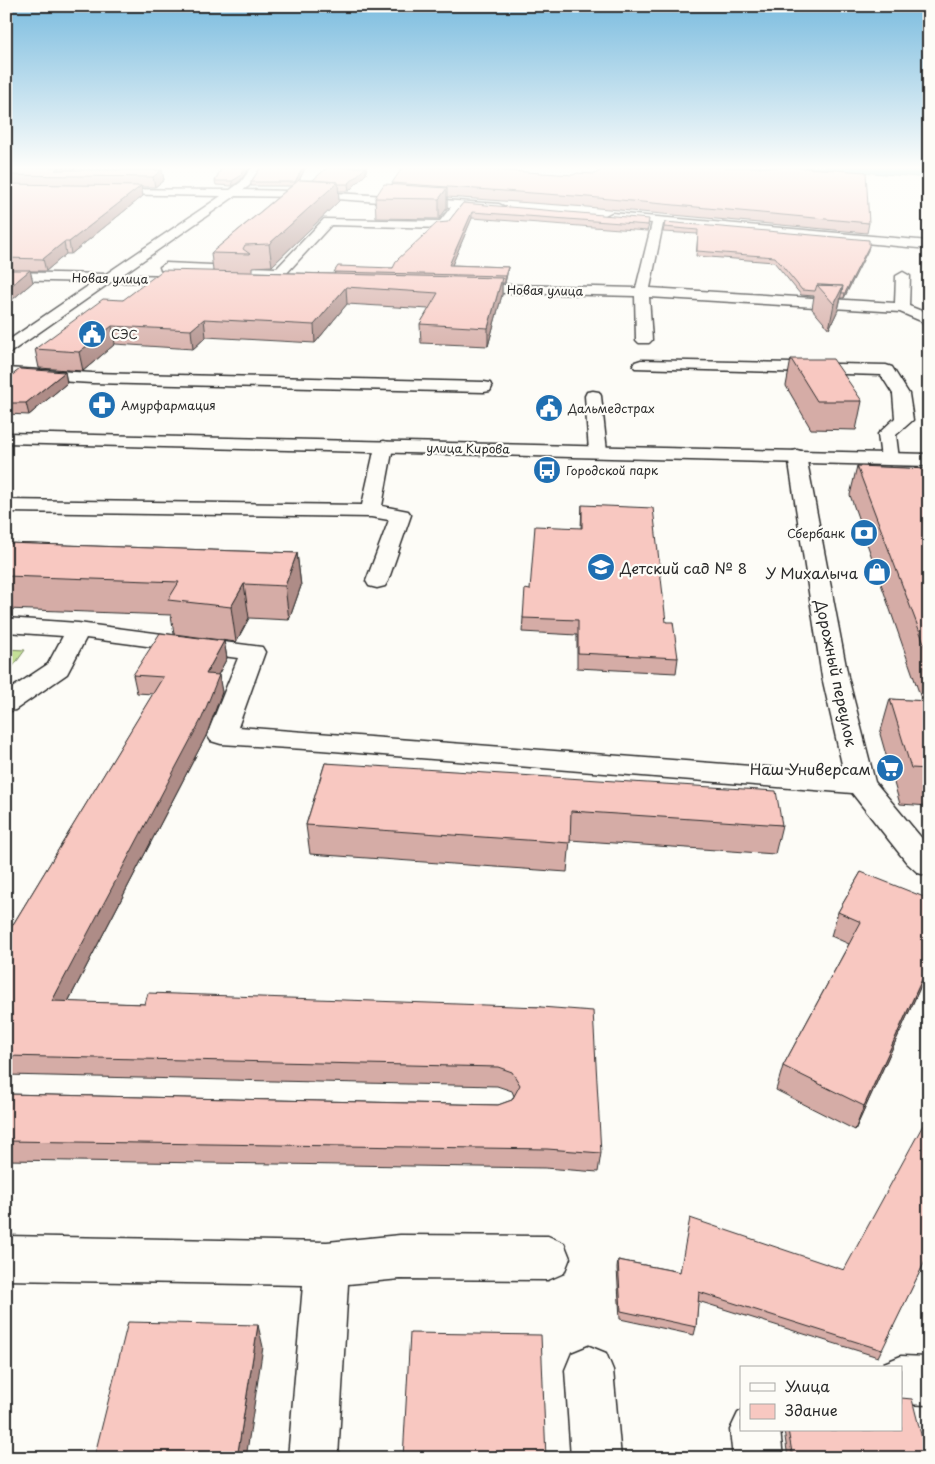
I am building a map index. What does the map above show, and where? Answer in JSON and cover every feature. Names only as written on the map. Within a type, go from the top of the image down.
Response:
[{"type":"street","points":[[6,349],[172,235]]},
{"type":"street","points":[[130,265],[280,272],[315,235]]},
{"type":"street","points":[[644,340],[642,292],[655,235]]},
{"type":"street","points":[[824,235],[929,245]]},
{"type":"street","name":"Новая улица","points":[[6,276],[290,283]]},
{"type":"street","points":[[902,308],[903,276]]},
{"type":"street","name":"Новая улица","points":[[449,288],[642,292],[902,308],[927,318],[929,322]]},
{"type":"street","points":[[641,364],[886,370],[900,394],[904,420],[887,434],[890,459]]},
{"type":"street","points":[[6,373],[92,378],[484,387]]},
{"type":"street","points":[[593,396],[598,451]]},
{"type":"street","name":"улица Кирова","points":[[6,438],[929,460]]},
{"type":"street","points":[[371,511],[384,447]]},
{"type":"street","name":"Дорожный переулок","points":[[797,456],[835,677],[861,784],[925,859]]},
{"type":"street","points":[[6,506],[371,511],[401,515],[377,581]]},
{"type":"street","points":[[6,625],[78,630],[253,652],[221,735],[861,784]]},
{"type":"street","points":[[6,704],[58,669],[78,630]]},
{"type":"street","points":[[6,1258],[327,1264],[400,1258],[548,1258]]},
{"type":"street","points":[[312,1458],[327,1264]]},
{"type":"street","points":[[589,1370],[596,1458]]},
{"type":"street","points":[[902,1380],[929,1381]]},
{"type":"street","points":[[755,1432],[758,1458]]},
{"type":"green space","points":[[6,649],[25,650],[6,676]]},
{"type":"building","points":[[6,235],[78,235],[69,242],[64,242],[43,259],[6,258]]},
{"type":"building","points":[[232,235],[279,235],[269,244],[245,245],[243,249],[250,254],[211,253]]},
{"type":"building","points":[[424,235],[462,235],[449,265],[508,267],[505,276],[334,272],[338,266],[393,268],[397,260]]},
{"type":"building","points":[[698,235],[816,235],[869,240],[869,246],[845,293],[842,293],[843,286],[817,285],[815,291],[802,290],[775,257],[697,251]]},
{"type":"building","points":[[6,270],[30,270],[6,290]]},
{"type":"building","points":[[163,270],[502,278],[488,328],[420,324],[438,293],[346,287],[314,325],[204,319],[191,330],[112,326],[79,352],[35,349],[103,299],[123,300]]},
{"type":"building","points":[[817,285],[843,286],[834,304]]},
{"type":"building","points":[[791,359],[833,359],[862,401],[817,401]]},
{"type":"building","points":[[20,369],[65,372],[26,403],[6,403],[6,380]]},
{"type":"building","points":[[857,466],[929,469],[929,656]]},
{"type":"building","points":[[582,505],[653,508],[666,622],[673,622],[678,658],[578,653],[578,620],[523,618],[525,589],[530,590],[535,526],[582,528]]},
{"type":"building","points":[[6,543],[297,553],[285,586],[244,584],[231,607],[168,600],[179,582],[6,576]]},
{"type":"building","points":[[160,633],[224,641],[206,674],[219,675],[202,718],[52,1001],[145,1004],[148,993],[541,1007],[593,1011],[601,1153],[547,1149],[6,1141],[6,1094],[498,1105],[512,1100],[520,1085],[512,1072],[498,1067],[6,1056],[6,936],[163,677],[133,675]]},
{"type":"building","points":[[890,699],[929,701],[929,769],[911,768]]},
{"type":"building","points":[[325,763],[776,791],[782,825],[571,811],[570,843],[306,825]]},
{"type":"building","points":[[861,872],[929,899],[929,964],[864,1106],[783,1066],[861,922],[838,912]]},
{"type":"building","points":[[929,1114],[929,1253],[882,1350],[699,1292],[696,1327],[621,1311],[618,1260],[680,1272],[690,1218],[844,1270]]},
{"type":"building","points":[[128,1322],[258,1325],[237,1458],[94,1458]]},
{"type":"building","points":[[410,1333],[541,1335],[546,1458],[403,1458]]},
{"type":"building","points":[[902,1398],[912,1399],[927,1458],[793,1458],[788,1432],[902,1432]]},
{"type":"place","name":"СЭС","points":[[92,334]]},
{"type":"place","name":"Амурфармация","points":[[102,405]]},
{"type":"place","name":"Дальмедстрах","points":[[549,408]]},
{"type":"place","name":"Городской парк","points":[[547,470]]},
{"type":"place","name":"Сбербанк","points":[[864,533]]},
{"type":"place","name":"Детский сад № 8","points":[[601,567]]},
{"type":"place","name":"У Михалыча","points":[[877,572]]},
{"type":"place","name":"Наш Универсам","points":[[890,768]]}]
